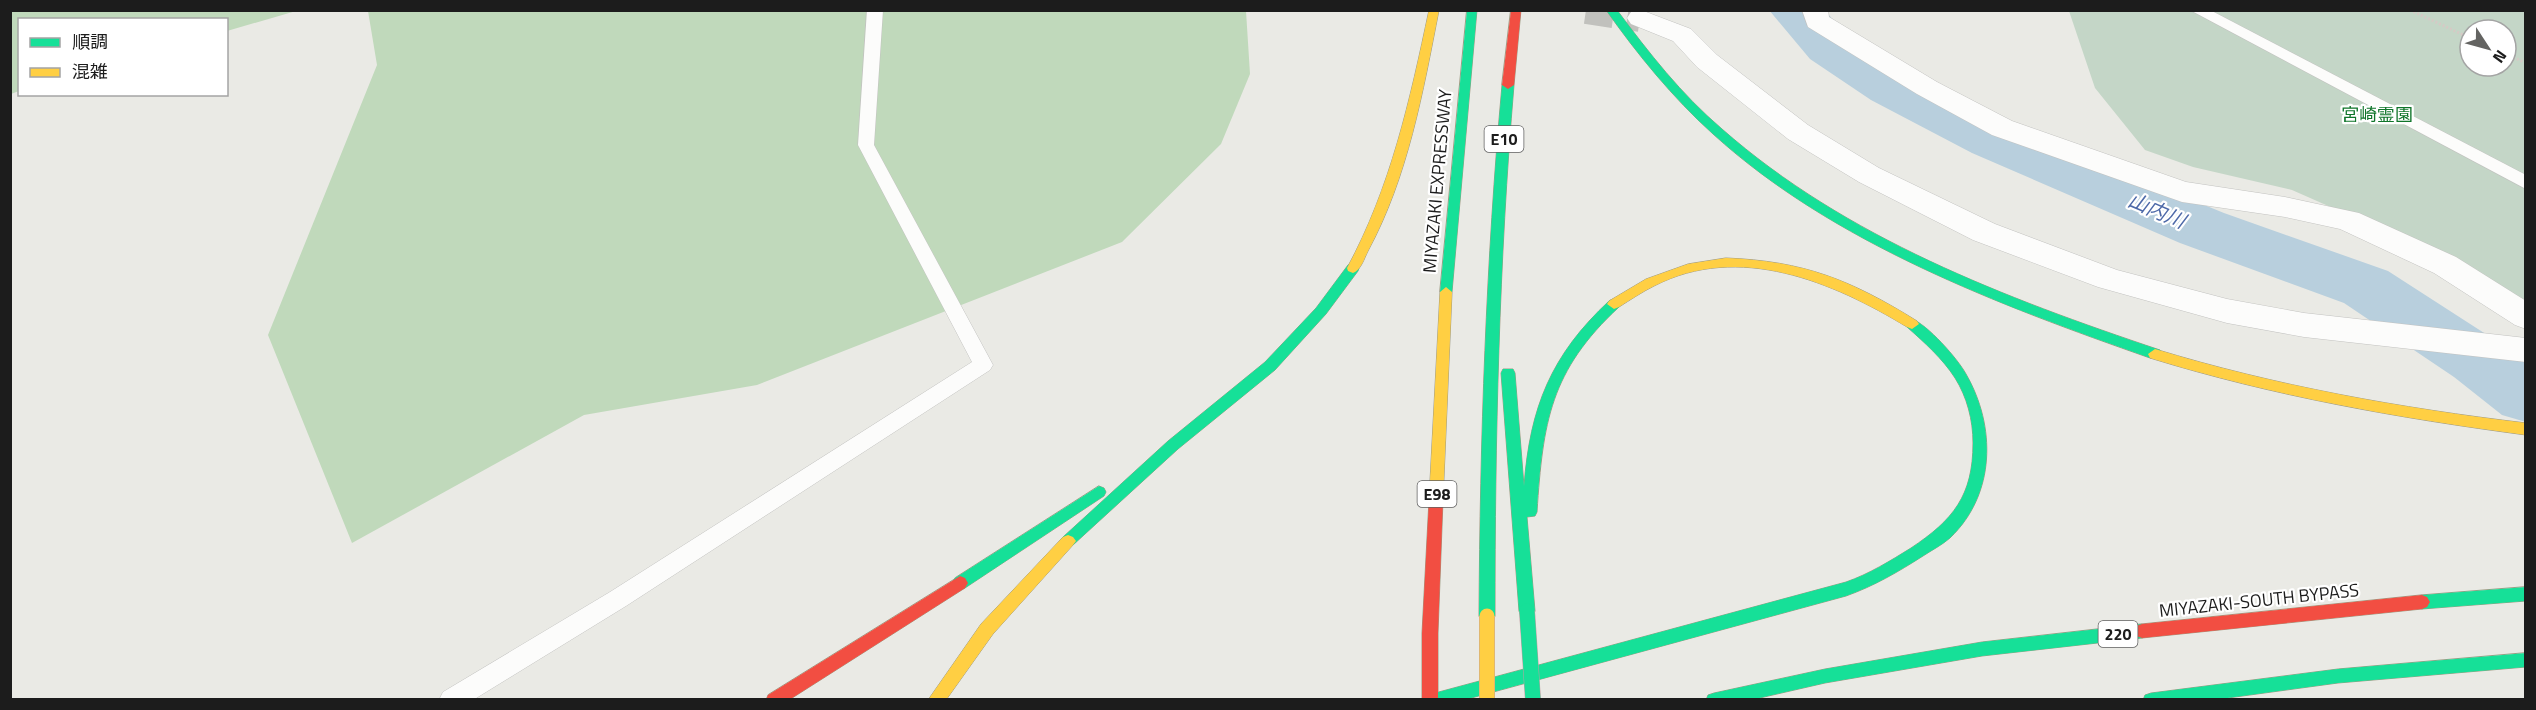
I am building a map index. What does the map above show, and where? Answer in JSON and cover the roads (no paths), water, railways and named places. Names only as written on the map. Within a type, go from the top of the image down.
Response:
[{"type":"main road","points":[[936,699],[995,620],[1047,561],[1174,444],[1259,376],[1309,324],[1353,268],[1385,208],[1434,10]]},
{"type":"main road","name":"MIYAZAKI EXPRESSWAY","points":[[1443,354],[1447,264],[1472,10]]},
{"type":"main road","name":"E10","points":[[1487,699],[1490,360],[1506,100],[1516,10]]},
{"type":"main road","points":[[1625,14],[1627,38],[1655,72],[1706,122],[1781,182],[1821,207],[1938,271],[2003,300],[2088,332],[2235,378],[2445,420],[2526,429]]},
{"type":"main road","points":[[1435,699],[1805,601],[1861,584],[1916,553],[1949,529],[1968,502],[1980,472],[1982,442],[1974,405],[1959,374],[1937,347],[1907,322],[1873,299],[1841,283],[1809,272],[1773,264],[1714,262],[1651,280],[1602,313],[1578,339],[1553,380],[1543,409],[1534,450],[1527,611]]},
{"type":"main road","points":[[1495,267],[1506,355],[1533,699]]},
{"type":"main road","name":"E98","points":[[1430,699],[1430,633],[1443,354]]},
{"type":"main road","points":[[774,699],[908,617],[1174,444]]},
{"type":"main road","name":"MIYAZAKI-SOUTH BYPASS","points":[[1714,699],[1825,676],[1982,649],[2364,606],[2526,594]]},
{"type":"main road","points":[[2151,699],[2419,667],[2526,660]]},
{"type":"street","points":[[1815,10],[1817,21],[1927,88],[2002,128],[2182,192],[2284,207],[2348,220],[2445,266],[2526,317]]},
{"type":"street","points":[[1625,14],[1682,35],[1707,61],[1798,132],[1869,175],[1995,236],[2109,279],[2227,311],[2304,325],[2526,350]]},
{"type":"lane","points":[[451,699],[618,598],[983,365],[866,145],[875,10]]},
{"type":"lane","points":[[2197,10],[2526,183]]},
{"type":"waterway","name":"山内川","points":[[1795,10],[1829,47],[1890,88],[1992,140],[2202,228],[2366,287],[2477,359],[2526,396]]},
{"type":"tunnel","points":[[1586,10],[1640,18]]},
{"type":"park label","name":"宮崎霊園","points":[[2377,114]]}]
